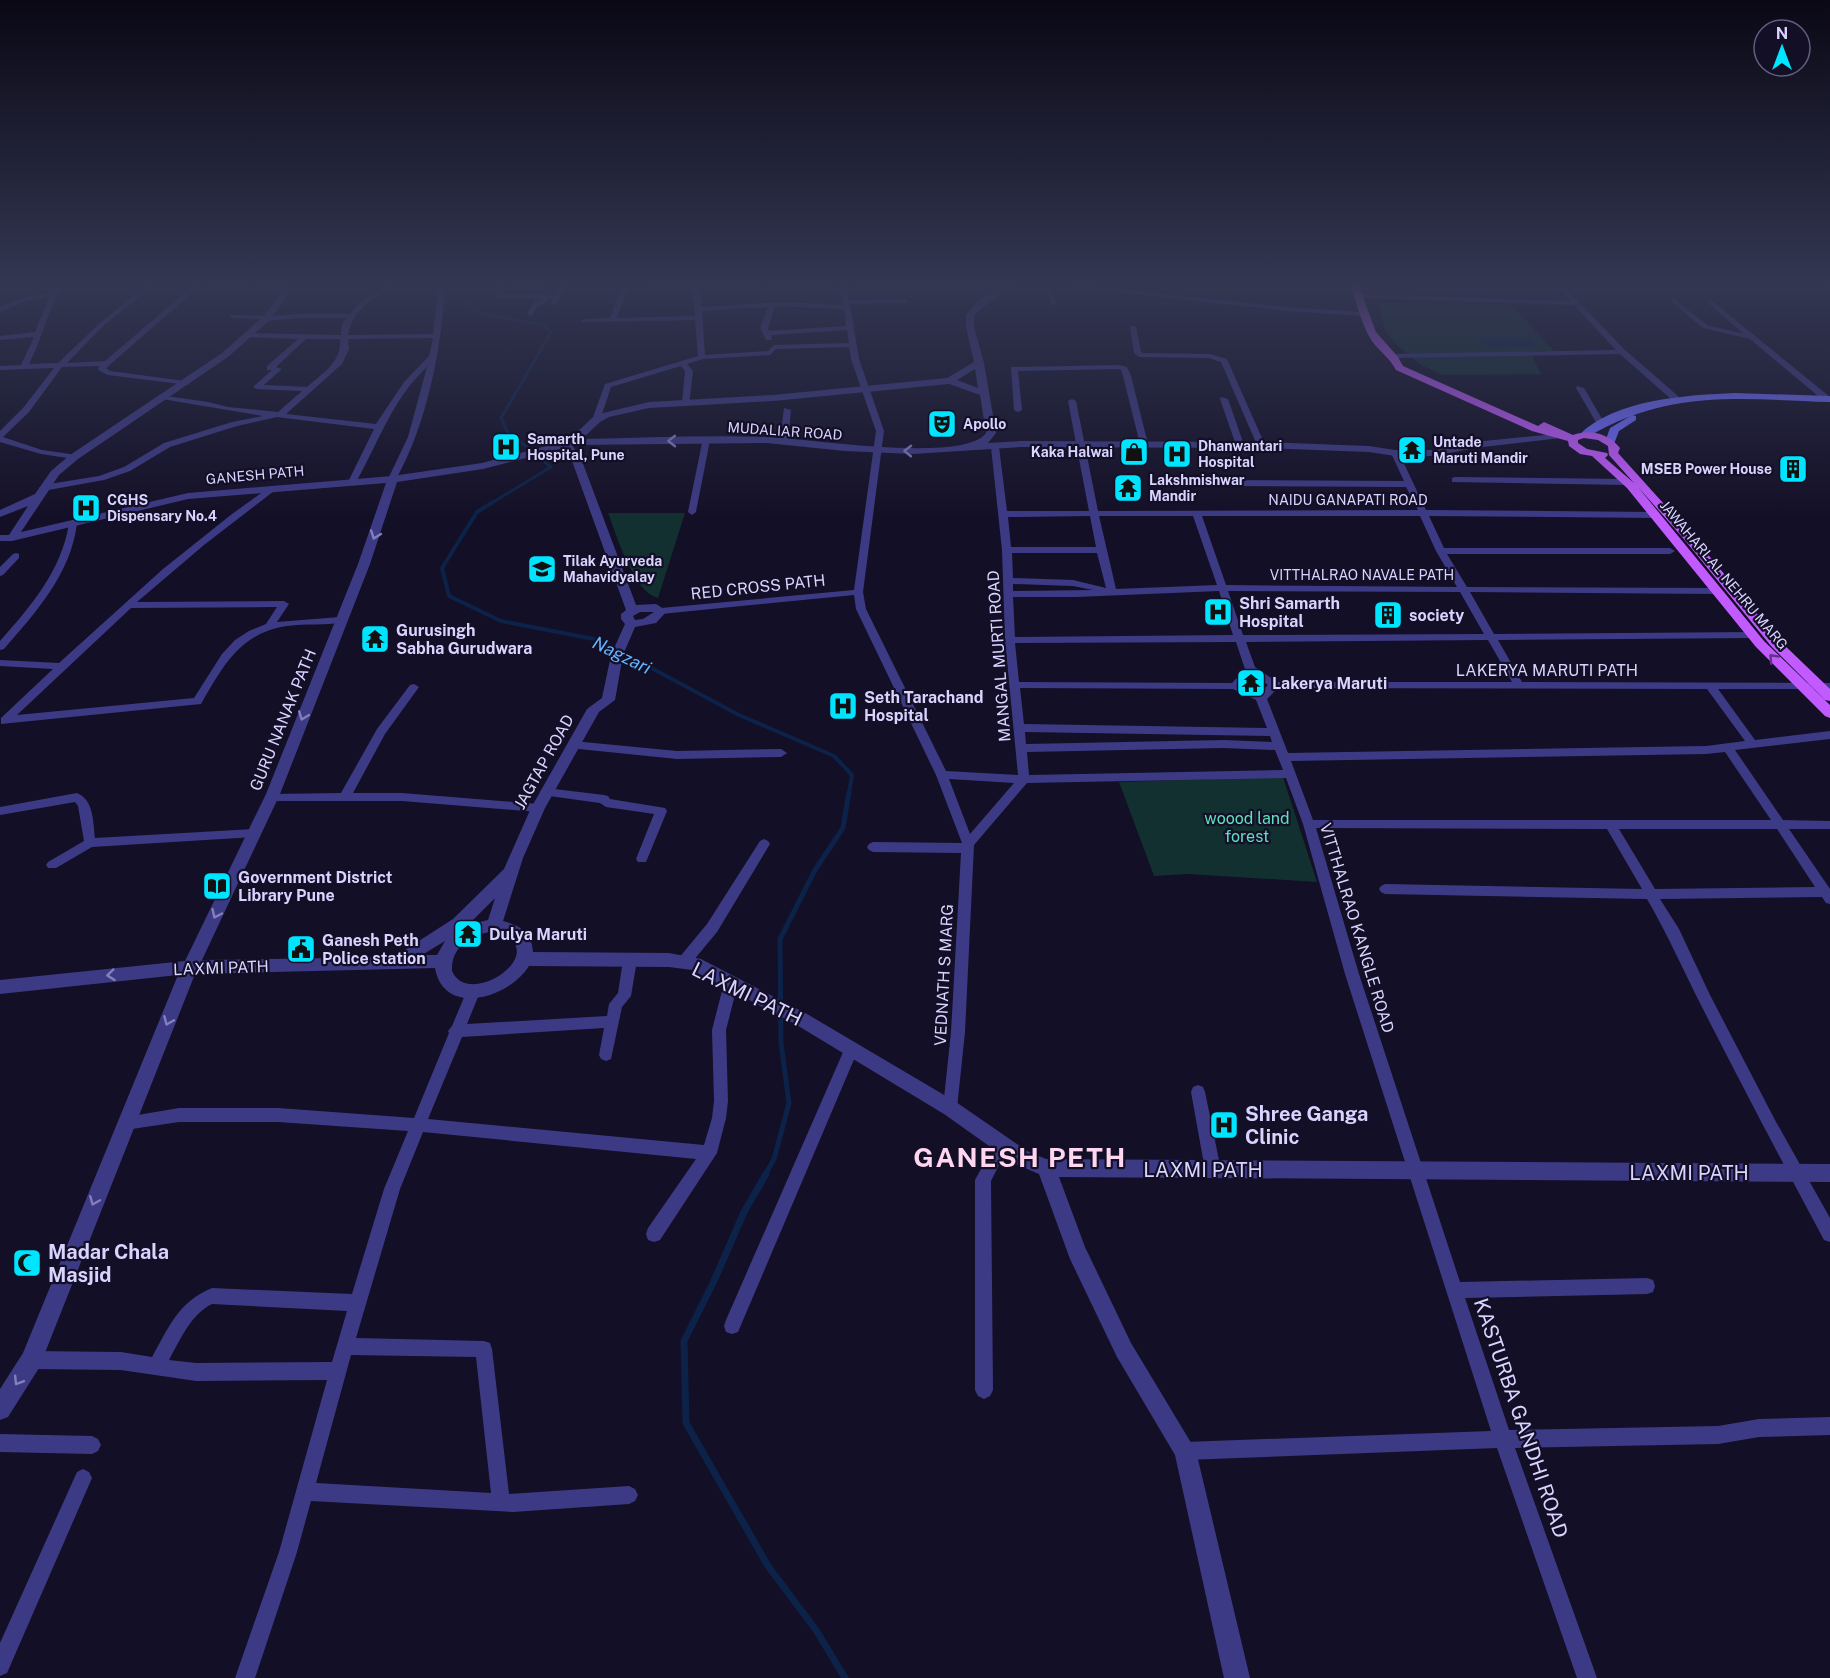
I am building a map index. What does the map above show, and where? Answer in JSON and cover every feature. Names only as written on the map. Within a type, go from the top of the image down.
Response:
[{"type":"main road","points":[[1397,362],[1400,368],[1536,429],[1579,437],[1600,438],[1612,448]]},
{"type":"main road","points":[[1612,448],[1614,430],[1623,418],[1676,398],[1829,400]]},
{"type":"main road","points":[[1579,437],[1597,417],[1623,418],[1651,409],[1703,399],[1829,400]]},
{"type":"main road","name":"JAWAHARLAL NEHRU MARG","points":[[1579,437],[1573,444],[1577,448],[1596,455],[1626,482],[1656,515],[1753,636],[1830,713]]},
{"type":"main road","points":[[1596,455],[1612,448]]},
{"type":"main road","name":"JAWAHARLAL NEHRU MARG","points":[[1612,448],[1688,536],[1775,644],[1824,686],[1830,697]]},
{"type":"street","points":[[24,366],[26,362]]},
{"type":"street","points":[[63,362],[26,410],[0,437],[41,452],[74,457]]},
{"type":"street","points":[[6,538],[55,473],[74,457],[213,362]]},
{"type":"street","points":[[276,362],[270,368],[278,369],[257,387],[310,389]]},
{"type":"street","points":[[0,514],[40,493],[127,469],[167,445],[235,424],[280,414],[339,362]]},
{"type":"street","points":[[351,482],[378,428],[412,377],[427,362]]},
{"type":"street","points":[[392,479],[412,437],[432,362]]},
{"type":"street","points":[[858,362],[880,431],[858,592],[861,609],[942,775],[968,846]]},
{"type":"street","points":[[1225,362],[1261,445]]},
{"type":"street","points":[[1634,362],[1676,398]]},
{"type":"street","points":[[1784,362],[1829,400]]},
{"type":"street","points":[[0,368],[106,363]]},
{"type":"street","points":[[106,363],[101,368],[108,373],[185,383]]},
{"type":"street","points":[[596,420],[608,386],[682,363],[689,371],[686,403]]},
{"type":"street","points":[[661,611],[658,617],[647,622],[632,616],[577,461],[567,445],[596,420],[616,411],[649,405],[773,398],[949,381],[980,363],[991,433],[986,440],[967,448]]},
{"type":"street","points":[[1018,410],[1014,369],[1119,367],[1124,369],[1127,376],[1144,444]]},
{"type":"street","points":[[949,381],[985,394]]},
{"type":"street","points":[[1580,388],[1597,417]]},
{"type":"street","points":[[162,398],[228,409],[378,428]]},
{"type":"street","points":[[1224,399],[1240,445]]},
{"type":"street","points":[[1008,581],[1073,583],[1112,592],[1101,550],[1072,400]]},
{"type":"street","points":[[784,441],[787,410]]},
{"type":"street","points":[[991,433],[1007,441],[1020,444],[1261,445],[1369,448],[1395,453],[1435,453],[1556,433]]},
{"type":"street","points":[[692,512],[706,440]]},
{"type":"street","name":"MUDALIAR ROAD","points":[[516,458],[567,445],[706,440],[784,441],[912,451],[1020,444]]},
{"type":"street","points":[[1369,448],[1383,444],[1431,444],[1450,449]]},
{"type":"street","name":"MANGAL MURTI ROAD","points":[[995,447],[1004,514],[1010,640],[1024,780]]},
{"type":"street","points":[[1395,453],[1441,551],[1519,685]]},
{"type":"street","name":"GANESH PATH","points":[[6,538],[188,496],[392,479],[483,466],[516,458]]},
{"type":"street","name":"GURU NANAK PATH","points":[[0,1409],[31,1360],[190,967],[271,798],[379,524],[392,479]]},
{"type":"street","points":[[1455,480],[1626,482]]},
{"type":"street","points":[[1212,483],[1410,484]]},
{"type":"street","points":[[3,723],[61,666],[192,548],[271,489]]},
{"type":"street","points":[[1014,685],[1235,686],[1261,698],[1275,685],[1250,669],[1197,513]]},
{"type":"street","name":"NAIDU GANAPATI ROAD","points":[[1004,514],[1656,515]]},
{"type":"street","points":[[0,647],[38,603],[73,539],[74,523]]},
{"type":"street","points":[[1007,550],[1101,550]]},
{"type":"street","points":[[1441,551],[1670,551]]},
{"type":"street","points":[[0,573],[16,556]]},
{"type":"street","name":"VITTHALRAO NAVALE PATH","points":[[1008,594],[1221,588],[1716,591]]},
{"type":"street","name":"RED CROSS PATH","points":[[661,611],[858,592]]},
{"type":"street","points":[[128,605],[284,604],[270,625]]},
{"type":"street","name":"JAGTAP ROAD","points":[[494,925],[511,871],[538,807],[594,708],[608,700],[619,651],[632,616]]},
{"type":"street","points":[[3,723],[197,702],[229,651],[247,635],[270,625],[340,620]]},
{"type":"street","points":[[1010,640],[1753,636]]},
{"type":"street","points":[[0,663],[61,666]]},
{"type":"street","points":[[1235,686],[1250,669]]},
{"type":"street","name":"LAKERYA MARUTI PATH","points":[[1275,685],[1824,686]]},
{"type":"street","points":[[1710,686],[1753,745]]},
{"type":"street","points":[[345,796],[381,732],[414,687]]},
{"type":"street","name":"VITTHALRAO KANGLE ROAD","points":[[1261,698],[1288,774],[1309,824],[1352,974],[1416,1171]]},
{"type":"street","points":[[1019,728],[1273,732]]},
{"type":"street","points":[[1020,748],[1224,744],[1280,751],[1728,748],[1830,735]]},
{"type":"street","points":[[573,745],[677,755],[781,753]]},
{"type":"street","points":[[1728,748],[1827,896]]},
{"type":"street","points":[[942,775],[1024,780],[1288,774]]},
{"type":"street","points":[[873,847],[968,846],[1024,780]]},
{"type":"street","points":[[546,792],[604,799],[606,803],[661,811],[642,859]]},
{"type":"street","points":[[0,811],[77,797],[84,804],[90,843]]},
{"type":"street","points":[[271,798],[402,797],[538,807]]},
{"type":"street","points":[[1309,824],[1830,825]]},
{"type":"street","points":[[1611,826],[1652,894],[1796,1173],[1830,1234]]},
{"type":"street","points":[[52,865],[90,843],[254,833]]},
{"type":"street","points":[[683,963],[712,928],[764,844]]},
{"type":"street","name":"VEDNATH S MARG","points":[[950,1108],[958,1032],[968,846]]},
{"type":"street","points":[[394,964],[427,946],[459,924],[511,871]]},
{"type":"street","points":[[1385,889],[1827,896]]},
{"type":"street","points":[[494,925],[513,930],[520,935],[526,950],[525,959],[514,975],[505,982],[484,991],[472,992],[452,986],[442,970],[447,950],[467,932],[494,925]]},
{"type":"street","name":"LAXMI PATH","points":[[525,959],[669,960],[695,964],[781,1009],[950,1108],[1020,1156],[1046,1168],[1830,1173]]},
{"type":"street","points":[[606,1055],[616,1004],[624,996],[630,960]]},
{"type":"street","name":"LAXMI PATH","points":[[0,987],[190,967],[394,964],[443,961]]},
{"type":"street","points":[[654,1234],[709,1153],[719,1118],[721,1101],[719,1030],[731,983]]},
{"type":"street","points":[[245,1678],[288,1552],[345,1346],[392,1189],[472,992]]},
{"type":"street","points":[[455,1031],[612,1022]]},
{"type":"street","points":[[732,1326],[851,1050]]},
{"type":"street","points":[[1198,1092],[1213,1170]]},
{"type":"street","points":[[125,1123],[179,1115],[278,1116],[418,1125],[709,1153]]},
{"type":"street","points":[[984,1390],[983,1180],[1002,1145]]},
{"type":"street","points":[[1046,1168],[1077,1252],[1124,1350],[1185,1451],[1237,1678]]},
{"type":"street","name":"KASTURBA GANDHI ROAD","points":[[1416,1171],[1503,1439],[1587,1678]]},
{"type":"street","points":[[1454,1290],[1647,1286]]},
{"type":"street","points":[[156,1366],[192,1307],[201,1299],[212,1296],[358,1303]]},
{"type":"street","points":[[345,1346],[484,1349],[501,1502]]},
{"type":"street","points":[[31,1360],[121,1361],[196,1372],[339,1371]]},
{"type":"street","points":[[1185,1451],[1503,1439],[1718,1435],[1758,1428],[1830,1426]]},
{"type":"street","points":[[0,1443],[92,1445]]},
{"type":"street","points":[[0,1666],[83,1478]]},
{"type":"street","points":[[305,1492],[501,1502],[629,1495]]},
{"type":"green space","points":[[1418,362],[1535,362],[1541,374],[1442,375]]},
{"type":"green space","points":[[608,513],[685,513],[658,598],[649,594],[634,575]]},
{"type":"green space","name":"woood land forest","points":[[1283,777],[1317,882],[1188,874],[1154,876],[1119,782]]},
{"type":"waterway","name":"Nagzari","points":[[490,504],[551,467],[507,431],[501,418],[533,362]]},
{"type":"waterway","name":"Nagzari","points":[[493,502],[477,512],[442,568],[449,596],[501,621],[599,640],[739,715],[834,756],[852,775],[849,793]]},
{"type":"waterway","points":[[765,1175],[774,1159],[789,1103],[781,1043],[780,939],[815,870],[843,828],[849,792]]},
{"type":"waterway","points":[[766,1174],[744,1212],[714,1281],[684,1341],[686,1423],[768,1566],[816,1630],[845,1678]]},
{"type":"place","name":"Apollo","points":[[942,424]]},
{"type":"place","name":"Samarth Hospital, Pune","points":[[506,447]]},
{"type":"place","name":"Untade Maruti Mandir","points":[[1412,450]]},
{"type":"place","name":"Kaka Halwai","points":[[1134,452]]},
{"type":"place","name":"Dhanwantari Hospital","points":[[1177,454]]},
{"type":"place","name":"MSEB Power House","points":[[1793,469]]},
{"type":"place","name":"Lakshmishwar Mandir","points":[[1128,488]]},
{"type":"place","name":"CGHS Dispensary No.4","points":[[86,508]]},
{"type":"place","name":"Tilak Ayurveda Mahavidyalay","points":[[542,569]]},
{"type":"place","name":"Shri Samarth Hospital","points":[[1218,612]]},
{"type":"place","name":"society","points":[[1388,615]]},
{"type":"place","name":"Gurusingh Sabha Gurudwara","points":[[375,639]]},
{"type":"place","name":"Lakerya Maruti","points":[[1251,683]]},
{"type":"place","name":"Seth Tarachand Hospital","points":[[843,706]]},
{"type":"place","name":"Government District Library Pune","points":[[217,886]]},
{"type":"place","name":"Dulya Maruti","points":[[468,934]]},
{"type":"place","name":"Ganesh Peth Police station","points":[[301,949]]},
{"type":"place","name":"Shree Ganga Clinic","points":[[1224,1125]]},
{"type":"place","name":"Madar Chala Masjid","points":[[27,1263]]},
{"type":"district","name":"GANESH PETH","points":[[1020,1157]]}]
